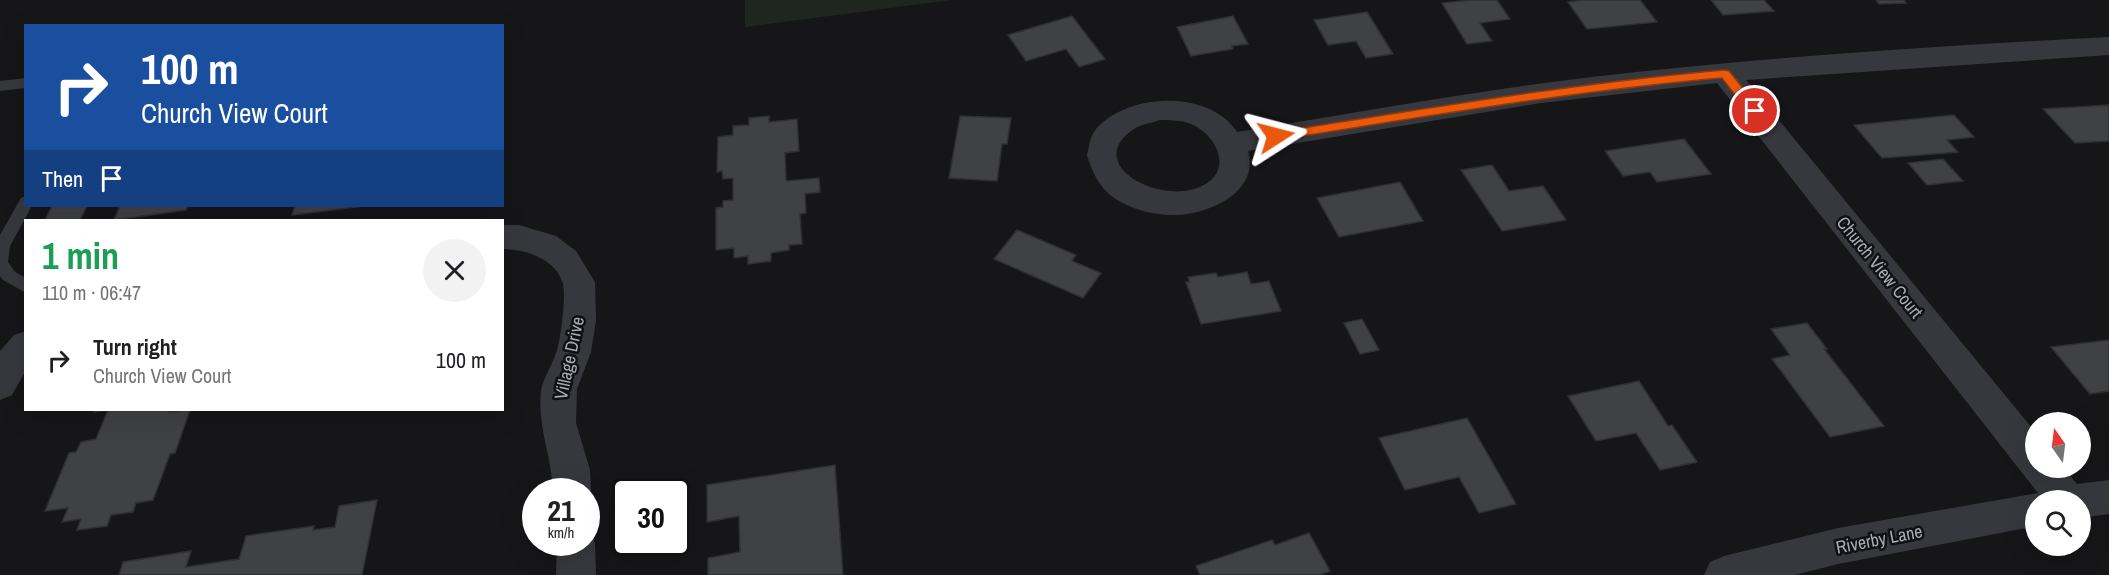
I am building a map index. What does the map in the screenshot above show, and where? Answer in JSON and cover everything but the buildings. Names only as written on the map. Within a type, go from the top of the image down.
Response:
[{"type":"street","points":[[1232,143],[1555,92],[1643,81],[1872,59],[2109,46]]},
{"type":"street","name":"Church View Court","points":[[1725,74],[2025,447]]},
{"type":"street","name":"Village Drive","points":[[504,237],[519,237],[545,245],[566,260],[579,282],[579,321],[574,352],[559,389],[558,423],[571,478]]},
{"type":"street","points":[[0,385],[12,361],[24,347]]},
{"type":"street","points":[[2050,478],[2059,490]]},
{"type":"street","points":[[2091,499],[2109,497]]},
{"type":"street","name":"Riverby Lane","points":[[1724,575],[1838,546],[2025,511]]},
{"type":"street","points":[[576,556],[576,575]]},
{"type":"lane","points":[[0,86],[24,83]]},
{"type":"lane","points":[[24,206],[2,246],[0,263],[9,276],[24,286]]},
{"type":"shaded area","points":[[745,0],[952,0],[745,27]]},
{"type":"route","points":[[1276,136],[1566,91],[1725,74],[1755,111]]}]
